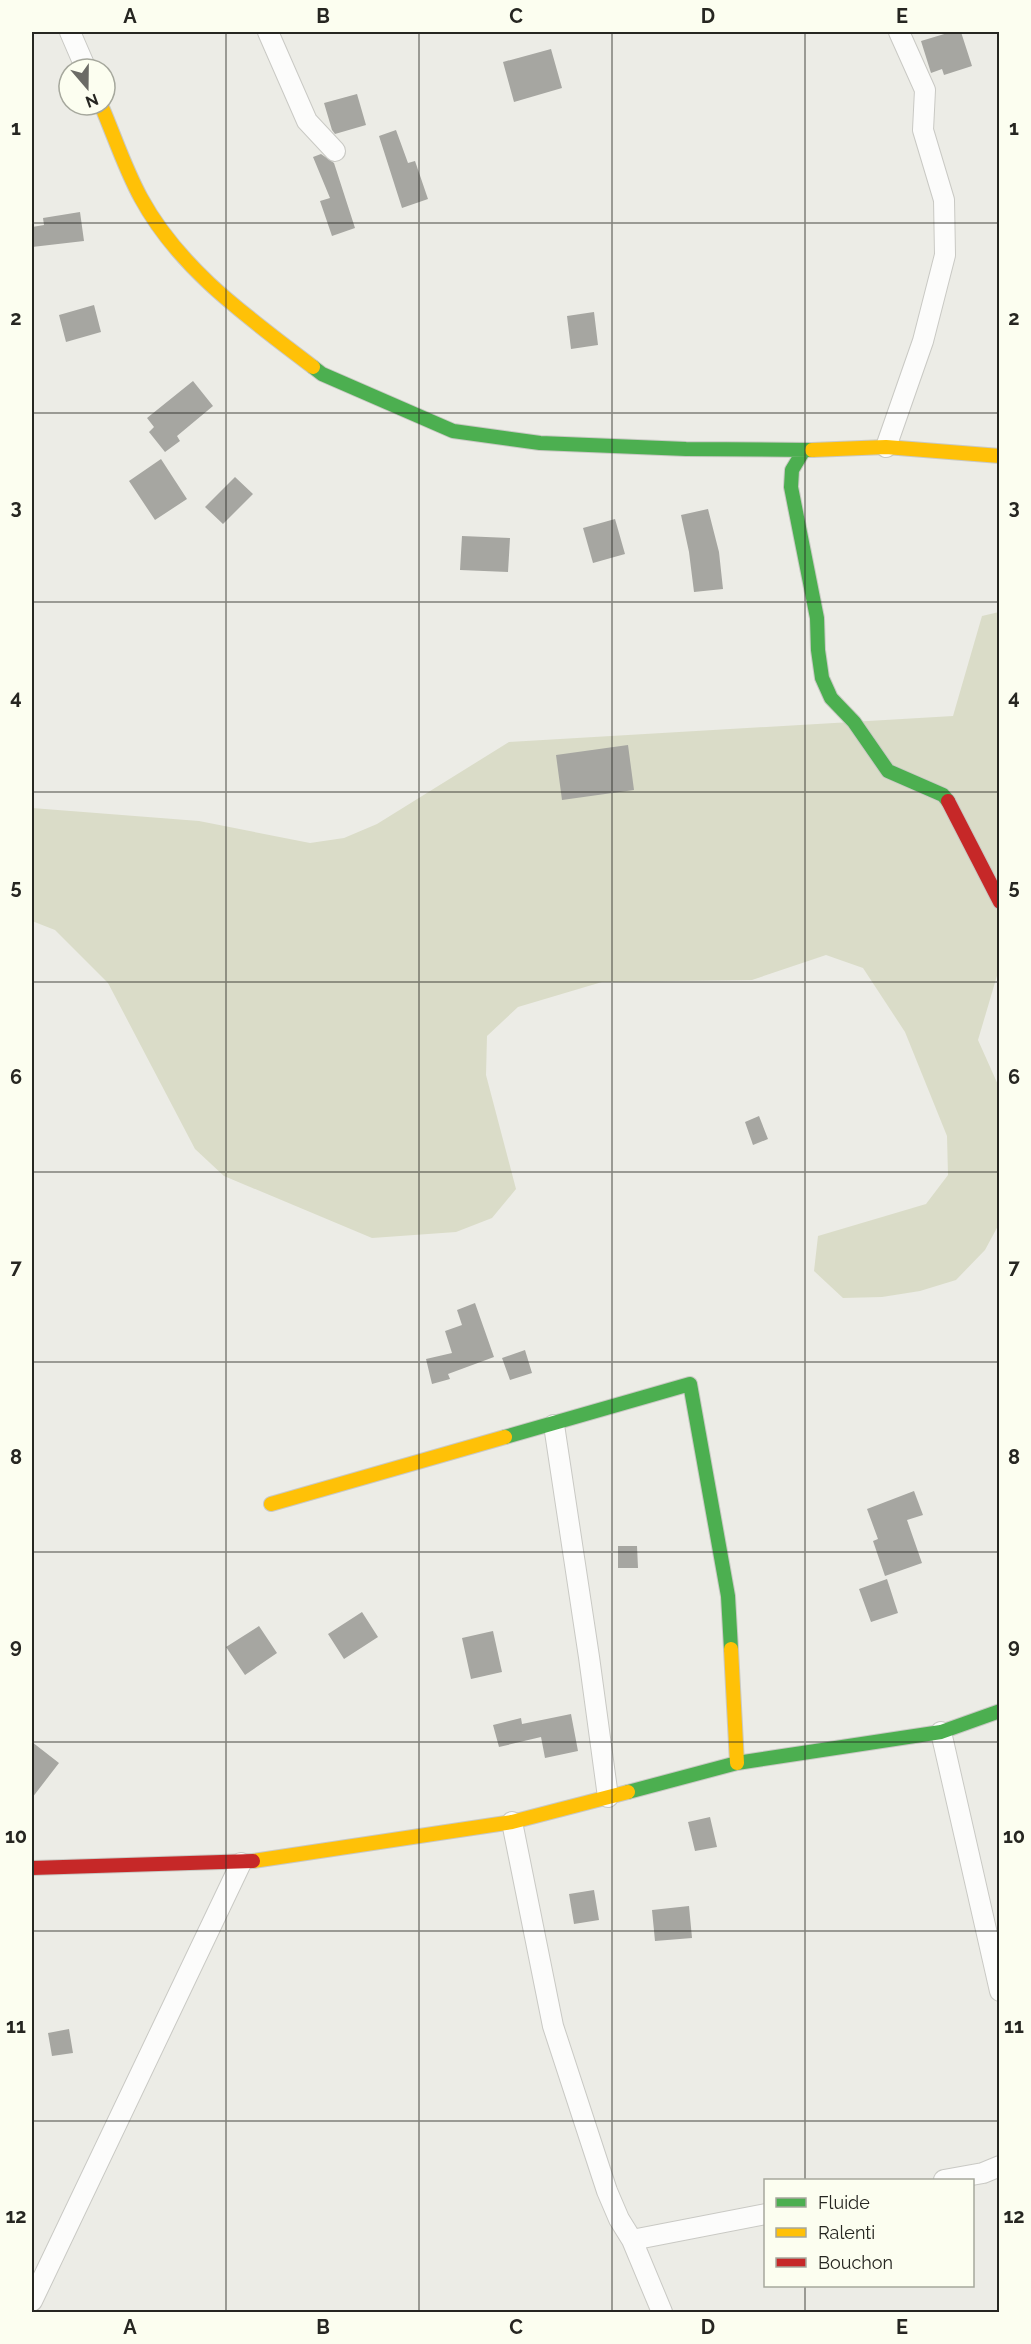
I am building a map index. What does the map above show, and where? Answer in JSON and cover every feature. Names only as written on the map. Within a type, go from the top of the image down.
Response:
[{"type":"street","points":[[70,32],[81,57]]},
{"type":"street","points":[[268,32],[307,120],[335,151]]},
{"type":"street","points":[[886,447],[923,341],[945,255],[944,200],[923,130],[925,90],[899,32]]},
{"type":"street","points":[[106,117],[141,198],[179,253],[230,304],[322,374],[453,431],[540,443],[686,449],[804,450],[886,447],[999,456]]},
{"type":"street","points":[[804,450],[792,470],[791,487],[817,618],[822,678],[831,698],[854,722],[888,771],[943,795],[951,804],[999,902]]},
{"type":"street","points":[[271,1504],[554,1425],[690,1384],[728,1596],[736,1763]]},
{"type":"street","points":[[554,1425],[608,1797]]},
{"type":"street","points":[[32,1868],[241,1863],[512,1822],[736,1763],[941,1732],[999,1712]]},
{"type":"street","points":[[941,1732],[999,1991]]},
{"type":"street","points":[[512,1822],[552,2025],[607,2190],[619,2219],[632,2240],[663,2313]]},
{"type":"street","points":[[32,2301],[241,1863]]},
{"type":"street","points":[[955,2179],[982,2174],[999,2166]]},
{"type":"street","points":[[632,2240],[764,2214]]},
{"type":"green space","points":[[999,612],[999,969],[978,1040],[999,1087],[999,1224],[985,1250],[956,1280],[920,1291],[882,1297],[843,1298],[814,1271],[818,1236],[926,1204],[948,1175],[947,1136],[905,1032],[863,968],[826,955],[752,980],[602,982],[518,1007],[487,1036],[486,1075],[516,1189],[492,1218],[456,1232],[372,1238],[224,1176],[195,1149],[108,983],[55,930],[32,921],[32,808],[199,821],[310,843],[344,838],[377,824],[509,742],[953,716],[982,616]]},
{"type":"building","points":[[951,32],[961,32],[972,66],[944,75],[942,69],[931,73],[921,41]]},
{"type":"building","points":[[551,49],[562,88],[514,102],[503,62]]},
{"type":"building","points":[[357,94],[366,125],[335,134],[324,103]]},
{"type":"building","points":[[396,130],[408,163],[415,161],[428,199],[402,208],[379,136]]},
{"type":"building","points":[[321,154],[334,163],[355,228],[332,236],[320,201],[330,198],[313,157]]},
{"type":"building","points":[[80,212],[84,241],[32,247],[32,227],[44,225],[43,218]]},
{"type":"building","points":[[94,305],[101,332],[66,342],[59,315]]},
{"type":"building","points":[[594,312],[598,345],[571,349],[567,316]]},
{"type":"building","points":[[193,381],[213,406],[177,436],[180,441],[165,452],[149,432],[154,427],[147,418]]},
{"type":"building","points":[[161,459],[187,499],[155,520],[129,481]]},
{"type":"building","points":[[235,477],[253,494],[223,524],[205,507]]},
{"type":"building","points":[[708,509],[719,552],[723,589],[694,592],[681,515]]},
{"type":"building","points":[[615,519],[625,554],[593,563],[583,528]]},
{"type":"building","points":[[462,536],[510,538],[508,572],[460,570]]},
{"type":"building","points":[[628,745],[634,790],[562,800],[556,755]]},
{"type":"building","points":[[759,1116],[768,1139],[753,1145],[745,1122]]},
{"type":"building","points":[[475,1303],[494,1357],[448,1374],[450,1379],[432,1384],[426,1359],[452,1353],[445,1331],[462,1325],[457,1310]]},
{"type":"building","points":[[525,1350],[532,1373],[510,1380],[502,1358]]},
{"type":"building","points":[[914,1491],[923,1515],[907,1520],[922,1563],[885,1576],[873,1541],[878,1539],[867,1509]]},
{"type":"building","points":[[618,1546],[637,1546],[638,1568],[618,1568]]},
{"type":"building","points":[[887,1579],[898,1613],[871,1622],[859,1589]]},
{"type":"building","points":[[362,1612],[378,1637],[344,1659],[328,1634]]},
{"type":"building","points":[[259,1626],[277,1653],[245,1675],[226,1647]]},
{"type":"building","points":[[493,1631],[502,1672],[471,1679],[462,1638]]},
{"type":"building","points":[[571,1714],[578,1751],[545,1758],[541,1737],[499,1747],[493,1725],[521,1718],[522,1724]]},
{"type":"building","points":[[32,1742],[59,1763],[32,1798]]},
{"type":"building","points":[[710,1817],[717,1847],[695,1851],[688,1822]]},
{"type":"building","points":[[594,1890],[599,1920],[574,1924],[569,1894]]},
{"type":"building","points":[[689,1906],[692,1938],[655,1941],[652,1910]]},
{"type":"building","points":[[69,2029],[73,2053],[52,2056],[48,2033]]},
{"type":"traffic: fast","points":[[313,367],[322,374],[453,431],[540,443],[686,449],[812,450]]},
{"type":"traffic: fast","points":[[804,450],[792,470],[791,487],[817,618],[822,678],[831,698],[854,722],[888,771],[943,795],[948,801]]},
{"type":"traffic: fast","points":[[505,1437],[690,1384],[728,1596],[731,1649]]},
{"type":"traffic: fast","points":[[628,1792],[737,1763],[941,1732],[1000,1711]]},
{"type":"traffic: slow","points":[[106,117],[135,187],[157,224],[175,248],[241,311],[313,367]]},
{"type":"traffic: slow","points":[[812,450],[886,447],[1000,456]]},
{"type":"traffic: slow","points":[[271,1504],[505,1437]]},
{"type":"traffic: slow","points":[[731,1649],[737,1763]]},
{"type":"traffic: slow","points":[[253,1861],[512,1822],[628,1792]]},
{"type":"traffic: jam","points":[[948,801],[1000,902]]},
{"type":"traffic: jam","points":[[32,1868],[253,1861]]}]
